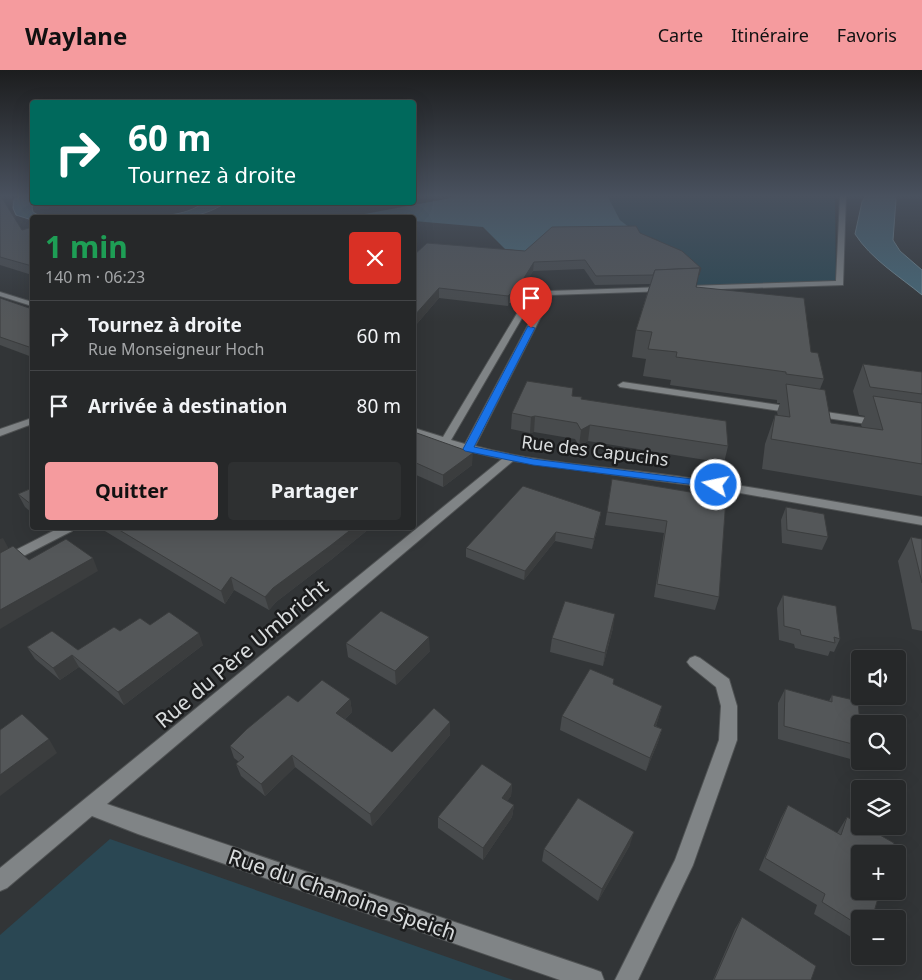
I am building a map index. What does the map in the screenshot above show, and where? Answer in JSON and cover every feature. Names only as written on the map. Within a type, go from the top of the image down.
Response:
[{"type":"street","points":[[683,288],[840,284],[842,237]]},
{"type":"street","points":[[445,442],[534,292],[674,289]]},
{"type":"street","points":[[468,449],[549,293]]},
{"type":"street","points":[[0,294],[30,303]]},
{"type":"street","points":[[623,385],[893,425]]},
{"type":"street","points":[[0,433],[30,422]]},
{"type":"street","name":"Rue des Capucins","points":[[416,432],[468,449],[510,458],[682,480],[922,520]]},
{"type":"street","name":"Rue du Père Umbricht","points":[[0,881],[510,458]]},
{"type":"street","points":[[0,564],[64,530]]},
{"type":"street","points":[[626,980],[683,865],[728,740],[729,706],[723,684],[695,662]]},
{"type":"street","name":"Rue du Chanoine Speich","points":[[91,807],[138,825],[593,980]]},
{"type":"shaded area","points":[[493,237],[603,237],[534,252],[505,249]]},
{"type":"shaded area","points":[[651,237],[835,237],[836,284],[682,291],[687,263],[658,240]]},
{"type":"shaded area","points":[[858,237],[893,237],[900,251],[922,270],[922,295],[886,267]]},
{"type":"shaded area","points":[[110,839],[513,980],[0,980],[0,935]]},
{"type":"building","points":[[0,237],[30,237],[30,265],[0,257]]},
{"type":"building","points":[[540,237],[650,237],[682,251],[701,268],[699,275],[700,268],[655,270],[653,275],[596,276],[585,260],[534,262],[514,294],[508,296],[439,288],[416,314],[416,253],[427,243],[525,251]]},
{"type":"building","points":[[700,268],[696,287],[804,298],[811,352],[818,353],[824,379],[676,357],[677,352],[648,349],[652,332],[636,330],[655,270]]},
{"type":"building","points":[[0,298],[30,308],[30,347],[0,337]]},
{"type":"building","points":[[863,364],[922,372],[922,394],[870,387]]},
{"type":"building","points":[[527,381],[573,388],[572,396],[582,397],[581,399],[726,421],[728,446],[590,425],[581,430],[577,423],[512,413]]},
{"type":"building","points":[[786,384],[825,390],[831,423],[883,430],[873,396],[922,403],[922,464],[771,439],[775,415],[790,417]]},
{"type":"building","points":[[416,433],[473,453],[443,475],[416,463]]},
{"type":"building","points":[[612,479],[726,498],[719,597],[657,584],[667,521],[607,512]]},
{"type":"building","points":[[523,486],[601,512],[594,539],[556,532],[525,571],[466,548]]},
{"type":"building","points":[[30,489],[30,503],[18,494]]},
{"type":"building","points":[[786,507],[824,514],[828,537],[787,530]]},
{"type":"building","points":[[119,530],[350,530],[273,588],[265,597],[231,577],[221,591]]},
{"type":"building","points":[[911,537],[922,539],[922,583]]},
{"type":"building","points":[[66,539],[93,558],[0,610],[0,553],[13,546],[29,560]]},
{"type":"building","points":[[783,595],[836,606],[840,639],[834,637],[835,643],[801,635],[800,630],[784,626]]},
{"type":"building","points":[[565,601],[615,614],[605,653],[552,638]]},
{"type":"building","points":[[381,611],[429,637],[395,671],[346,643]]},
{"type":"building","points":[[169,612],[199,633],[118,692],[72,655],[53,668],[27,647],[52,631],[78,650],[114,627],[120,631],[140,618],[150,625]]},
{"type":"building","points":[[590,669],[614,679],[613,684],[662,706],[654,726],[662,729],[650,758],[562,716]]},
{"type":"building","points":[[322,680],[350,699],[336,713],[392,752],[434,708],[450,722],[370,814],[292,755],[261,784],[236,764],[244,757],[230,746],[247,729],[288,695],[298,702]]},
{"type":"building","points":[[785,689],[832,702],[832,695],[851,699],[851,705],[858,705],[859,715],[851,715],[851,744],[784,726]]},
{"type":"building","points":[[22,714],[49,739],[0,775],[0,730]]},
{"type":"building","points":[[482,764],[512,784],[502,798],[514,805],[483,848],[438,817]]},
{"type":"building","points":[[578,798],[634,832],[602,889],[544,849]]},
{"type":"building","points":[[788,805],[841,835],[847,817],[851,819],[851,835],[880,835],[894,843],[893,845],[851,845],[851,900],[877,900],[875,910],[851,910],[851,920],[822,902],[825,894],[765,858]]},
{"type":"building","points":[[742,917],[816,966],[811,980],[714,980]]},
{"type":"route","points":[[531,328],[468,449],[533,462],[716,485]]}]
